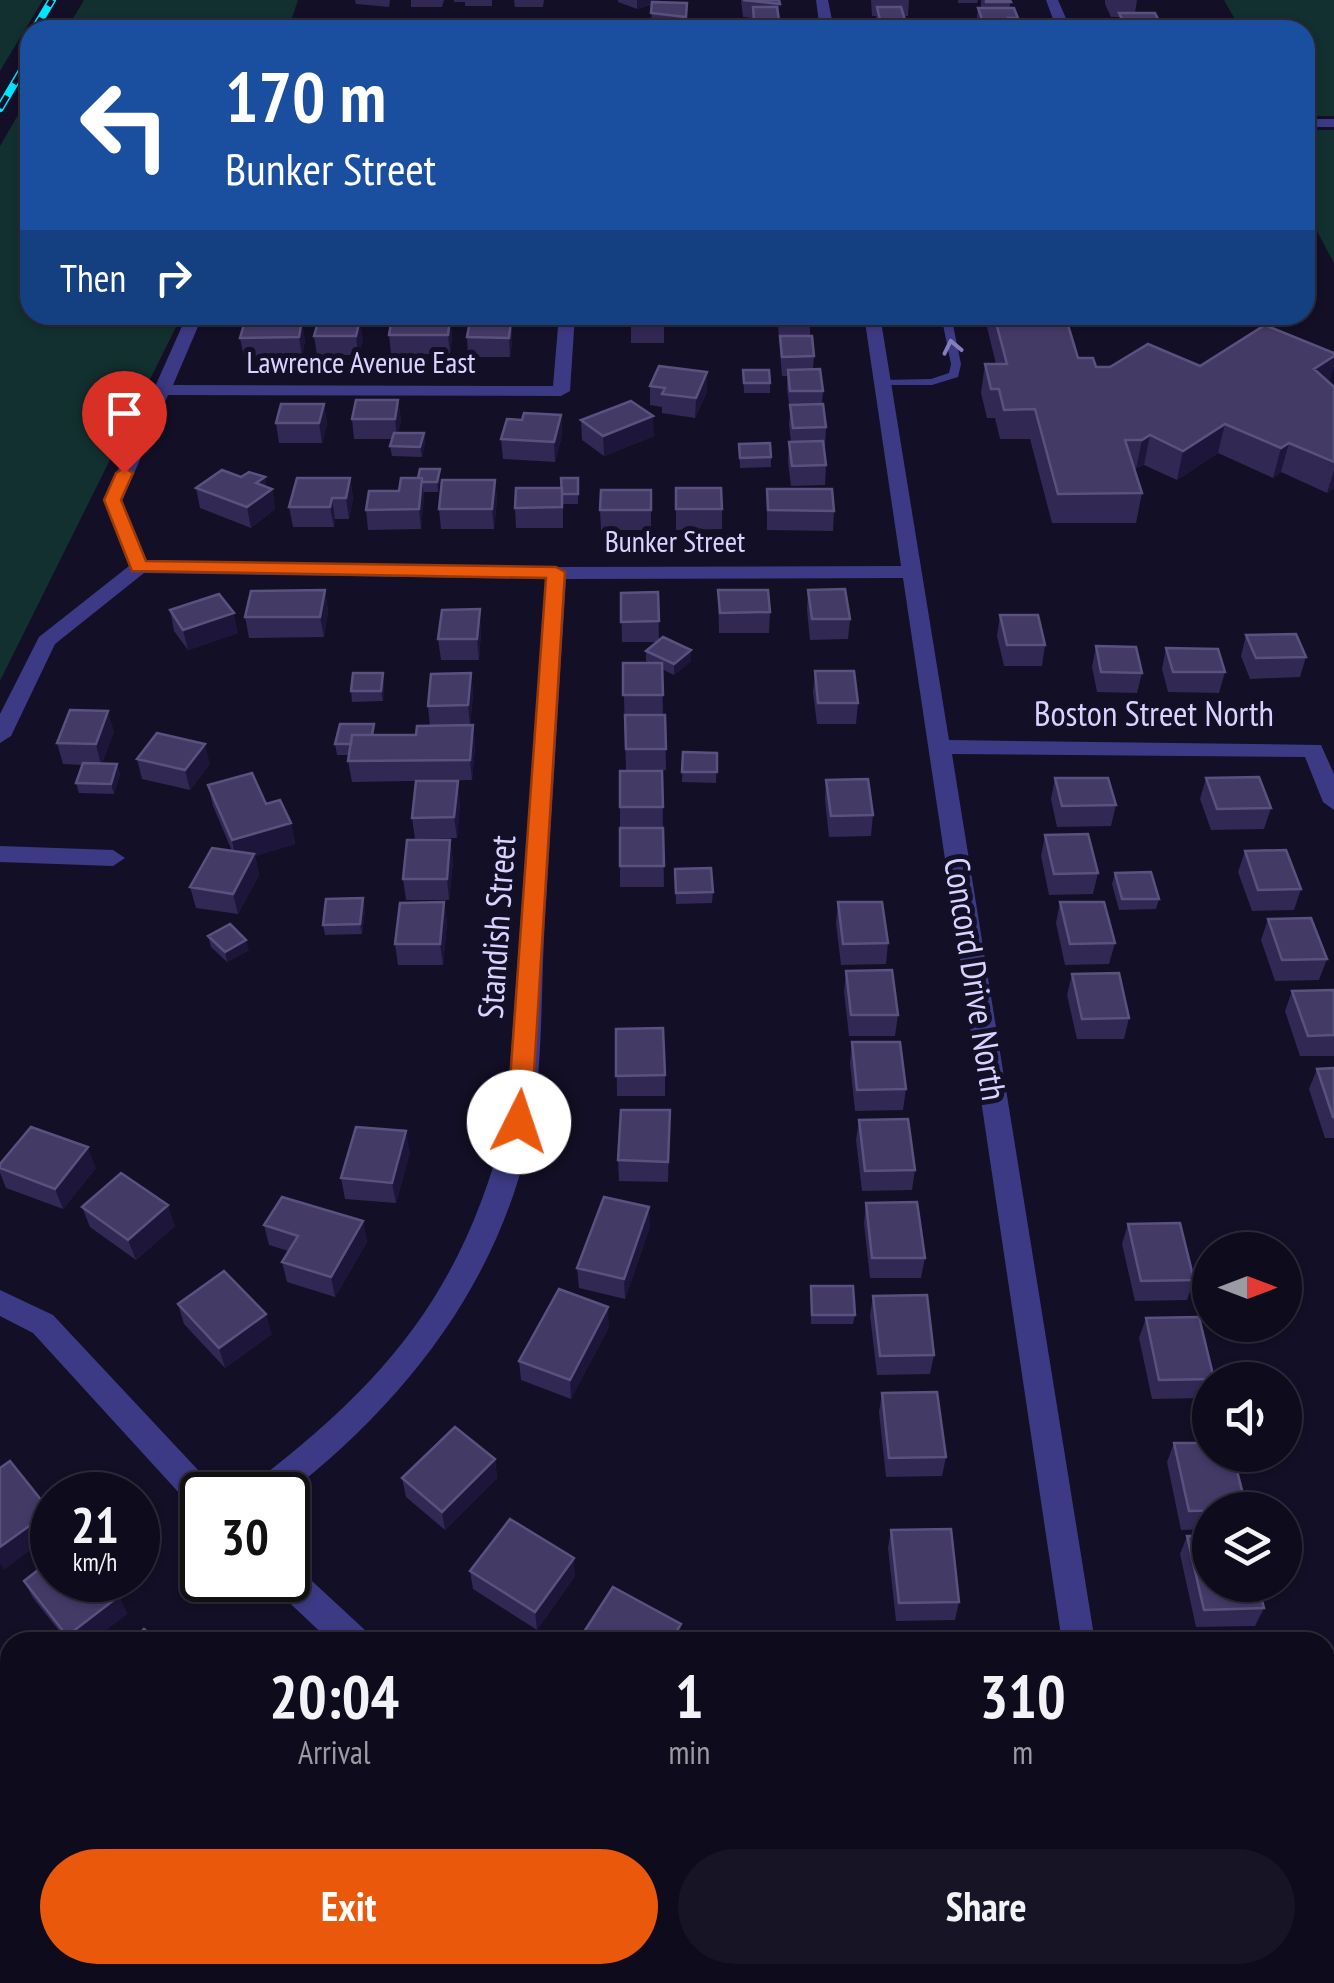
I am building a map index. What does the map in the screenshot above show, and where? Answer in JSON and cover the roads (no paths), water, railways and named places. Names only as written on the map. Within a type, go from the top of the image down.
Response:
[{"type":"street","points":[[0,736],[46,641],[139,567],[112,500],[190,325]]},
{"type":"street","name":"Lawrence Avenue East","points":[[160,390],[561,391],[566,325]]},
{"type":"street","name":"Concord Drive North","points":[[873,325],[1077,1632]]},
{"type":"street","name":"Bunker Street","points":[[139,567],[912,572]]},
{"type":"street","name":"Standish Street","points":[[291,1472],[341,1432],[437,1322],[493,1219],[509,1170],[519,1122],[556,572]]},
{"type":"street","name":"Boston Street North","points":[[939,748],[1313,750],[1334,802]]},
{"type":"street","points":[[0,854],[112,858]]},
{"type":"street","points":[[0,1302],[43,1324],[180,1472]]},
{"type":"street","points":[[310,1601],[343,1632]]},
{"type":"lane","points":[[882,382],[932,382],[954,376],[956,364],[948,325]]},
{"type":"railway","points":[[40,20],[52,0]]},
{"type":"railway","points":[[0,108],[20,74]]}]
